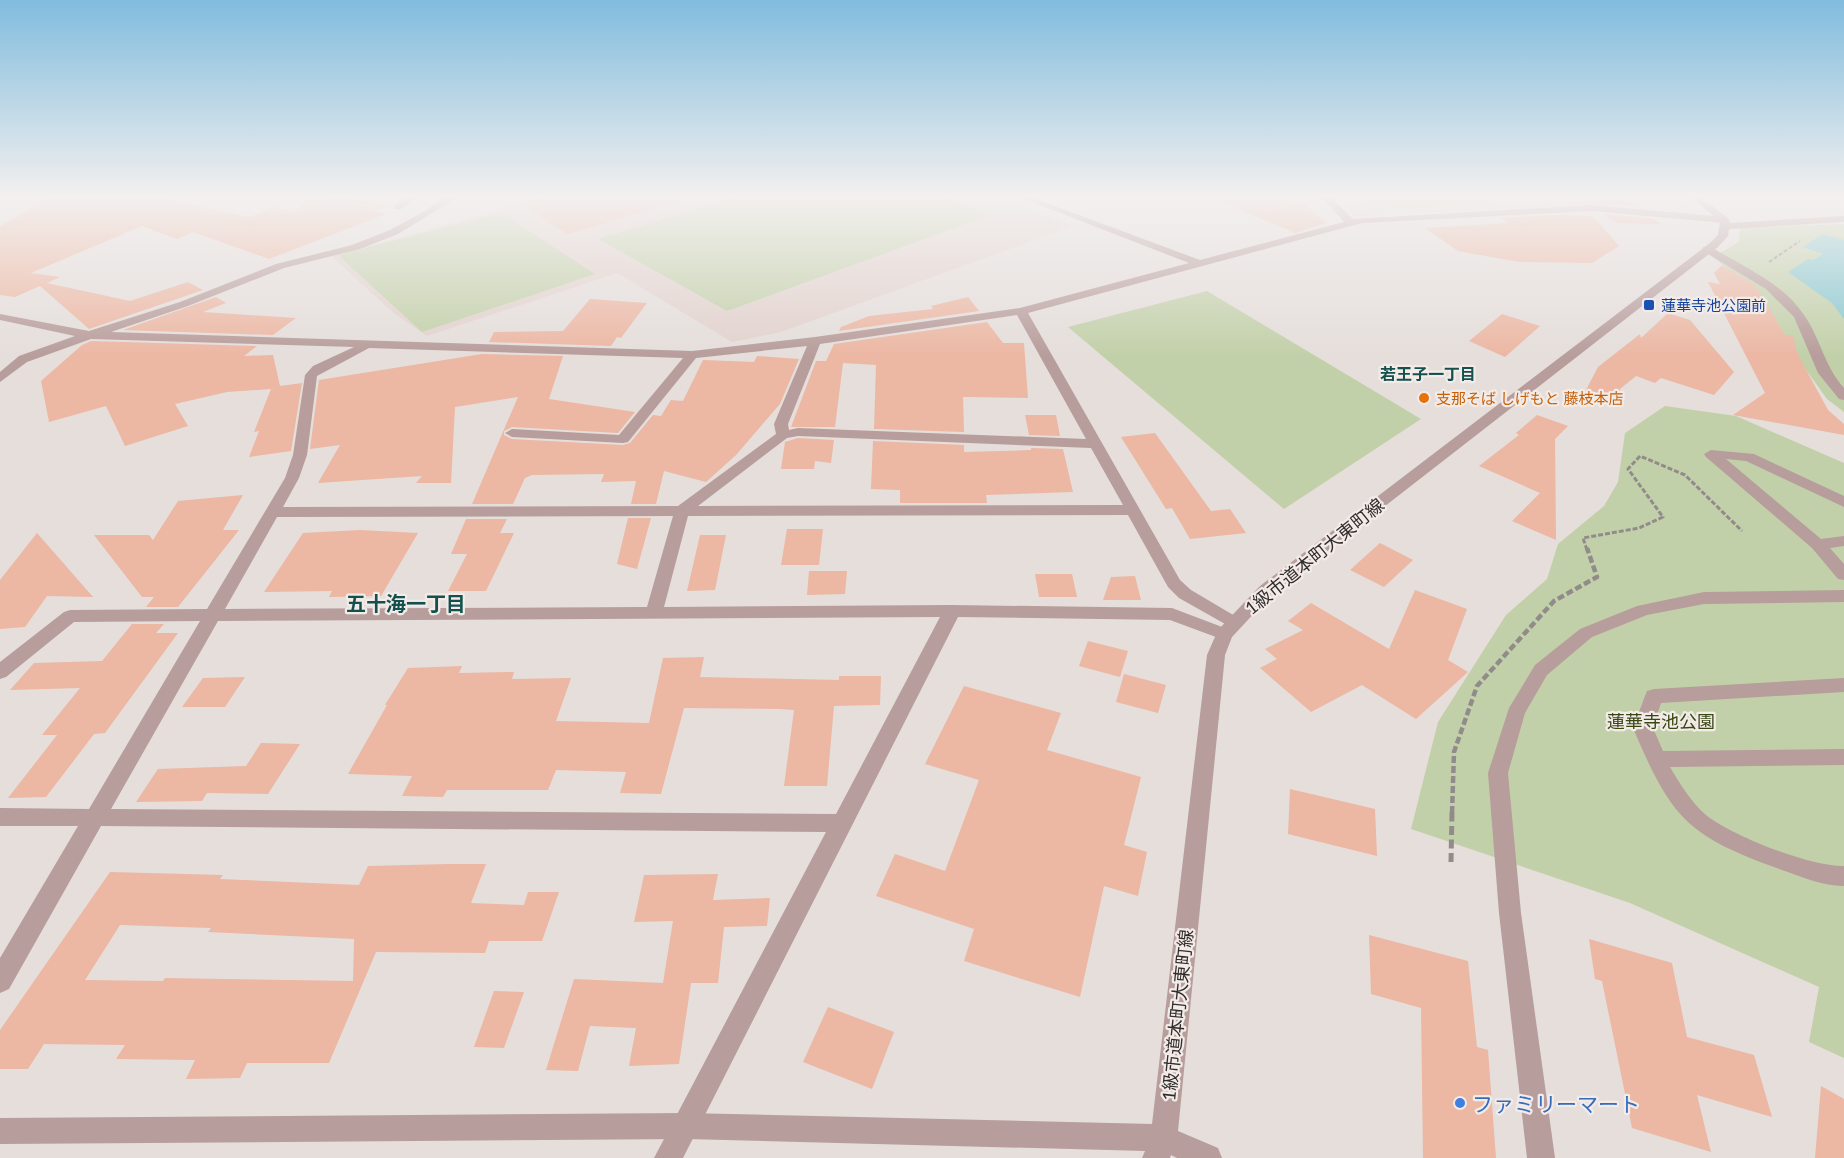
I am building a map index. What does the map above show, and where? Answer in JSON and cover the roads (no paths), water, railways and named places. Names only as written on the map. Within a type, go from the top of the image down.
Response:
[{"type":"street","points":[[0,378],[23,360],[87,335],[184,304],[280,266],[348,249]]},
{"type":"street","points":[[1161,249],[1201,264]]},
{"type":"street","points":[[0,317],[87,335],[692,355],[814,341],[1021,311],[1254,249]]},
{"type":"street","points":[[1707,249],[1770,287],[1799,316],[1824,372],[1844,396]]},
{"type":"street","name":"1級市道本町大東町線","points":[[1160,1148],[1216,655],[1229,628],[1266,590],[1707,249]]},
{"type":"street","points":[[1021,311],[1174,583],[1229,628]]},
{"type":"street","points":[[783,435],[781,424],[814,341]]},
{"type":"street","points":[[0,981],[292,478],[300,455],[311,375],[317,369],[368,345]]},
{"type":"street","points":[[512,433],[623,439],[692,355]]},
{"type":"street","points":[[654,612],[682,511],[783,435],[798,432],[1096,444]]},
{"type":"street","points":[[1844,502],[1749,457],[1712,454],[1818,544],[1844,576]]},
{"type":"street","points":[[273,512],[1132,510]]},
{"type":"street","points":[[1818,544],[1844,541]]},
{"type":"street","points":[[1541,1158],[1510,913],[1498,773],[1516,713],[1541,670],[1586,633],[1643,610],[1704,598],[1844,596]]},
{"type":"street","points":[[0,672],[70,616],[952,611],[1172,614],[1229,628]]},
{"type":"street","points":[[668,1158],[687,1126],[952,611]]},
{"type":"street","points":[[1844,685],[1654,696],[1643,728],[1656,759],[1682,802],[1709,829],[1779,860],[1831,877],[1844,876]]},
{"type":"street","points":[[1656,759],[1844,757]]},
{"type":"street","points":[[0,817],[844,823]]},
{"type":"street","points":[[0,1131],[687,1126],[1160,1148],[1208,1158]]},
{"type":"water","points":[[1809,249],[1844,249],[1844,319],[1832,303],[1788,272],[1808,259],[1813,260],[1823,254]]},
{"type":"place","name":"蓮華寺池公園前","points":[[1649,305]]},
{"type":"place","name":"支那そば しげもと 藤枝本店","points":[[1424,398]]},
{"type":"place","name":"ファミリーマート","points":[[1460,1103]]},
{"type":"district","name":"若王子一丁目","points":[[1428,373]]},
{"type":"district","name":"五十海一丁目","points":[[406,603]]},
{"type":"park label","name":"蓮華寺池公園","points":[[1661,721]]}]
